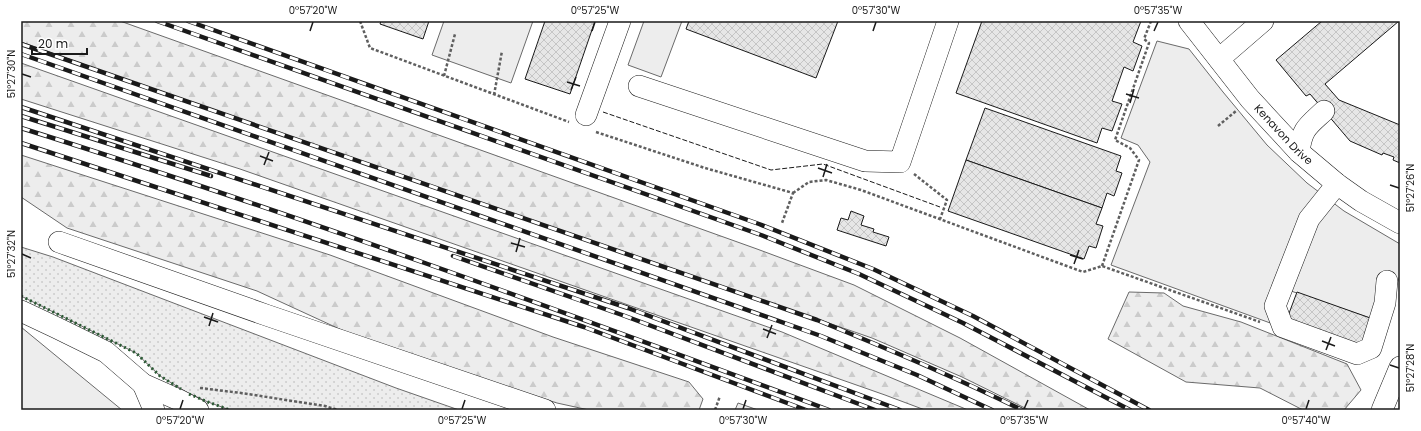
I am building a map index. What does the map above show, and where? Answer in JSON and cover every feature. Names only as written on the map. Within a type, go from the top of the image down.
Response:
[{"type":"street","points":[[586,115],[620,21]]},
{"type":"street","points":[[639,86],[865,161],[900,162],[948,21]]},
{"type":"street","name":"Kenavon Drive","points":[[1189,21],[1250,99],[1299,152],[1337,184],[1361,201],[1400,223]]},
{"type":"street","points":[[1219,59],[1263,21]]},
{"type":"street","points":[[1299,152],[1301,138],[1306,128],[1324,111]]},
{"type":"street","points":[[1337,184],[1309,219],[1275,306],[1283,327],[1357,354],[1371,348],[1384,303],[1386,282]]},
{"type":"street","points":[[59,242],[266,315],[545,410]]},
{"type":"street","points":[[21,311],[106,352],[143,384],[198,410]]},
{"type":"street","points":[[1382,410],[1400,367]]},
{"type":"street","points":[[143,384],[154,410]]},
{"type":"path","points":[[1102,266],[1139,160],[1130,148],[1115,140],[1149,43],[1144,39],[1151,21]]},
{"type":"path","points":[[444,76],[455,34]]},
{"type":"path","points":[[494,95],[502,51]]},
{"type":"path","points":[[900,162],[947,200],[940,219]]},
{"type":"path","points":[[793,193],[809,182],[826,180],[861,190],[1083,272],[1102,266],[1261,322]]},
{"type":"path","points":[[194,387],[325,406],[338,410]]},
{"type":"path","points":[[715,410],[720,396]]},
{"type":"green space","points":[[21,21],[120,21],[757,249],[854,285],[960,338],[1090,410],[1029,410],[962,377],[872,338],[297,140],[21,42]]},
{"type":"green space","points":[[21,63],[782,332],[968,410],[925,410],[240,169],[21,99]]},
{"type":"green space","points":[[21,155],[330,255],[553,337],[689,382],[703,399],[699,410],[589,410],[557,403],[370,343],[257,291],[67,228],[21,197]]},
{"type":"green space","points":[[21,247],[53,257],[396,388],[459,410],[230,410],[208,402],[188,393],[160,376],[136,353],[21,296]]},
{"type":"green space","points":[[1129,292],[1164,293],[1183,306],[1241,322],[1347,364],[1361,390],[1344,410],[1303,410],[1260,388],[1186,382],[1108,339]]},
{"type":"green space","points":[[738,403],[758,410],[735,410]]},
{"type":"shaded area","points":[[444,21],[533,21],[511,83],[432,55]]},
{"type":"shaded area","points":[[644,21],[682,21],[661,77],[628,65]]},
{"type":"shaded area","points":[[1157,41],[1189,49],[1267,145],[1307,183],[1344,211],[1400,244],[1400,275],[1388,312],[1373,319],[1288,290],[1273,324],[1111,265],[1150,162],[1138,145],[1121,138]]},
{"type":"shaded area","points":[[21,327],[122,410],[21,410]]},
{"type":"building","points":[[381,21],[429,21],[423,39],[380,24]]},
{"type":"building","points":[[545,21],[595,21],[570,94],[525,79]]},
{"type":"building","points":[[689,21],[838,21],[816,78],[686,29]]},
{"type":"building","points":[[982,21],[1141,21],[1133,42],[1142,46],[1133,71],[1124,67],[1112,101],[1122,104],[1112,131],[1102,128],[1097,143],[956,93]]},
{"type":"building","points":[[1322,21],[1399,21],[1325,84],[1339,100],[1400,125],[1400,163],[1393,160],[1394,157],[1383,153],[1382,155],[1350,141],[1310,94],[1306,96],[1276,60]]},
{"type":"building","points":[[985,108],[1121,156],[1116,171],[1122,173],[1114,196],[1107,193],[1102,208],[966,160]]},
{"type":"building","points":[[966,160],[1102,208],[1096,224],[1103,226],[1096,248],[1089,246],[1084,259],[948,211]]},
{"type":"building","points":[[851,211],[864,216],[861,225],[874,229],[873,232],[889,237],[886,246],[837,230],[841,218],[848,220]]},
{"type":"building","points":[[1297,292],[1373,319],[1361,351],[1285,324]]},
{"type":"railway","points":[[157,21],[761,235],[859,274],[963,323],[1130,410]]},
{"type":"railway","points":[[188,21],[759,224],[873,269],[973,316],[1149,410]]},
{"type":"railway","points":[[21,44],[817,320],[920,363],[1022,410]]},
{"type":"railway","points":[[21,54],[821,336],[917,375],[992,410]]},
{"type":"railway","points":[[21,107],[628,308],[900,410]]},
{"type":"railway","points":[[21,116],[211,176]]},
{"type":"railway","points":[[21,128],[123,160],[326,228],[829,410]]},
{"type":"railway","points":[[21,143],[584,327],[806,410]]},
{"type":"railway","points":[[453,256],[625,316],[875,410]]},
{"type":"hedge","points":[[21,296],[136,353],[160,376],[181,389]]},
{"type":"hedge","points":[[189,394],[230,410]]},
{"type":"fence","points":[[603,112],[771,170],[823,164],[940,207]]}]
